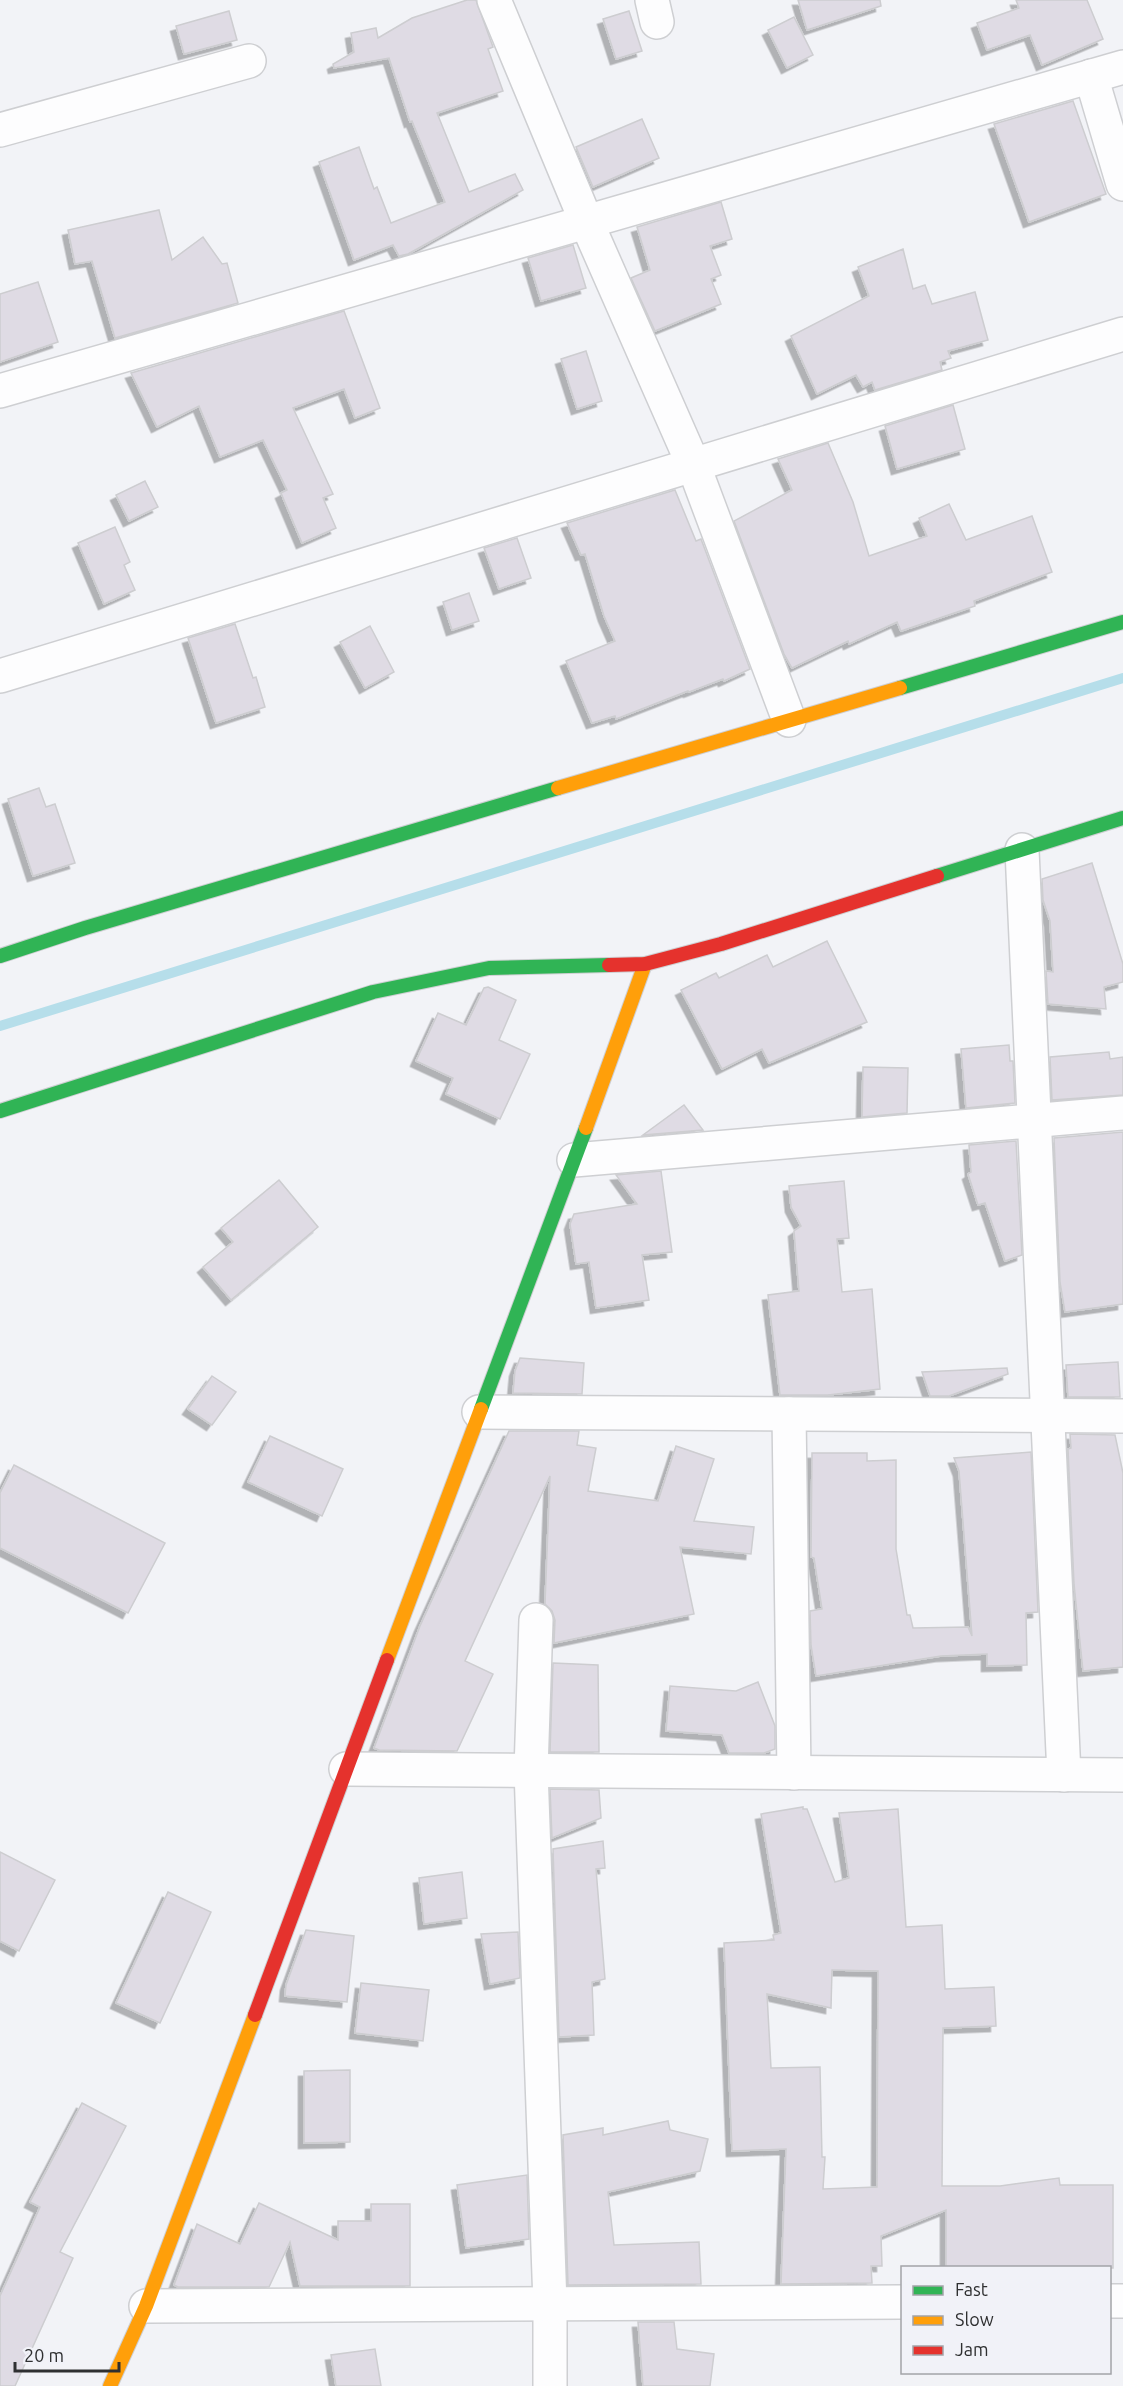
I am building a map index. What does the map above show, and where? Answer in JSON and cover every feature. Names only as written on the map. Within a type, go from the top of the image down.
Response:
[{"type":"street","points":[[494,0],[586,221],[693,464],[789,720]]},
{"type":"street","points":[[0,130],[249,61]]},
{"type":"street","points":[[0,391],[1123,67]]},
{"type":"street","points":[[1091,76],[1123,184]]},
{"type":"street","points":[[0,676],[1123,334]]},
{"type":"street","points":[[0,956],[85,928],[1123,622]]},
{"type":"street","points":[[0,1111],[373,992],[489,969],[645,964],[721,944],[1123,818]]},
{"type":"street","points":[[1022,850],[1065,1775]]},
{"type":"street","points":[[110,2386],[146,2306],[645,964]]},
{"type":"street","points":[[574,1160],[1123,1113]]},
{"type":"street","points":[[479,1412],[1123,1416]]},
{"type":"street","points":[[789,1414],[794,1773]]},
{"type":"street","points":[[536,1620],[531,1770],[550,2304],[550,2386]]},
{"type":"street","points":[[346,1768],[1123,1775]]},
{"type":"street","points":[[146,2306],[901,2302]]},
{"type":"building","points":[[467,0],[476,0],[493,47],[488,49],[503,91],[437,113],[469,192],[515,174],[523,190],[408,254],[399,256],[393,245],[354,260],[319,162],[359,147],[374,189],[377,187],[391,223],[445,202],[412,121],[410,122],[389,58],[334,68],[333,64],[354,52],[351,33],[376,28],[378,38],[412,18]]},
{"type":"building","points":[[798,0],[880,0],[881,6],[807,30]]},
{"type":"building","points":[[1016,0],[1087,0],[1103,39],[1042,65],[1030,35],[987,50],[977,23],[1019,8]]},
{"type":"building","points":[[229,11],[237,40],[184,54],[176,26]]},
{"type":"building","points":[[629,11],[642,51],[616,59],[603,19]]},
{"type":"building","points":[[794,17],[813,55],[787,68],[768,30]]},
{"type":"building","points":[[1073,101],[1106,194],[1029,222],[994,124]]},
{"type":"building","points":[[642,119],[659,158],[593,187],[576,147]]},
{"type":"building","points":[[721,202],[732,239],[710,246],[721,275],[711,279],[721,304],[655,331],[631,278],[650,270],[637,227]]},
{"type":"building","points":[[159,210],[172,260],[203,237],[222,264],[227,263],[238,303],[115,338],[92,261],[75,264],[68,230]]},
{"type":"building","points":[[573,245],[586,288],[541,301],[528,258]]},
{"type":"building","points":[[903,249],[913,289],[925,285],[932,304],[975,292],[988,340],[948,351],[951,358],[940,362],[942,370],[875,390],[872,382],[863,387],[856,375],[817,394],[791,336],[869,296],[858,267]]},
{"type":"building","points":[[38,282],[58,342],[0,362],[0,294]]},
{"type":"building","points":[[344,311],[380,408],[355,418],[344,389],[293,408],[333,494],[323,498],[336,528],[302,543],[281,493],[287,490],[263,440],[220,457],[199,406],[157,427],[131,373]]},
{"type":"building","points":[[586,351],[602,401],[577,409],[561,359]]},
{"type":"building","points":[[953,405],[965,449],[897,469],[885,426]]},
{"type":"building","points":[[828,443],[853,502],[869,556],[927,536],[919,518],[949,504],[966,540],[1032,516],[1052,572],[974,601],[975,606],[901,631],[897,622],[849,644],[848,641],[792,668],[784,654],[734,521],[792,490],[778,459]]},
{"type":"building","points":[[145,481],[158,507],[129,521],[116,495]]},
{"type":"building","points":[[675,490],[696,541],[701,539],[750,669],[724,681],[723,679],[688,691],[616,719],[615,716],[592,723],[566,661],[615,641],[604,616],[585,554],[581,555],[567,523]]},
{"type":"building","points":[[115,527],[130,562],[124,565],[135,590],[104,604],[78,543]]},
{"type":"building","points":[[517,538],[531,578],[499,589],[484,548]]},
{"type":"building","points":[[469,593],[479,621],[452,630],[443,602]]},
{"type":"building","points":[[235,624],[265,707],[216,723],[188,638]]},
{"type":"building","points":[[370,626],[394,672],[365,688],[340,642]]},
{"type":"building","points":[[39,788],[46,807],[55,804],[75,863],[33,876],[8,799]]},
{"type":"building","points":[[1092,863],[1123,964],[1123,982],[1104,987],[1106,1009],[1048,1004],[1046,971],[1053,972],[1050,921],[1043,900],[1042,879]]},
{"type":"building","points":[[827,941],[867,1022],[769,1063],[762,1049],[722,1069],[681,990],[716,973],[719,978],[767,955],[773,967]]},
{"type":"building","points":[[488,987],[516,1000],[499,1040],[530,1054],[500,1119],[446,1094],[453,1078],[416,1061],[438,1013],[466,1025],[484,988]]},
{"type":"building","points":[[1009,1045],[1010,1061],[1013,1061],[1015,1103],[966,1108],[961,1049]]},
{"type":"building","points":[[1109,1052],[1110,1059],[1123,1057],[1123,1095],[1052,1100],[1050,1057]]},
{"type":"building","points":[[863,1067],[908,1068],[907,1113],[862,1117]]},
{"type":"building","points":[[684,1105],[703,1130],[643,1135]]},
{"type":"building","points":[[1123,1132],[1123,1304],[1065,1312],[1060,1282],[1054,1138]]},
{"type":"building","points":[[1016,1141],[1022,1255],[1005,1261],[985,1203],[978,1205],[968,1174],[971,1172],[969,1145]]},
{"type":"building","points":[[661,1171],[672,1252],[642,1255],[649,1300],[596,1308],[589,1262],[576,1264],[570,1224],[574,1214],[637,1204],[616,1175]]},
{"type":"building","points":[[279,1180],[318,1227],[231,1300],[203,1267],[233,1242],[221,1228]]},
{"type":"building","points":[[844,1181],[849,1238],[837,1239],[842,1292],[872,1289],[880,1389],[828,1395],[780,1395],[768,1295],[799,1291],[794,1231],[801,1226],[791,1207],[789,1186]]},
{"type":"building","points":[[520,1358],[584,1363],[582,1394],[513,1393],[515,1371]]},
{"type":"building","points":[[1118,1362],[1120,1397],[1068,1397],[1066,1365]]},
{"type":"building","points":[[1007,1368],[1008,1374],[949,1396],[930,1396],[922,1372]]},
{"type":"building","points":[[212,1376],[236,1392],[212,1425],[188,1409]]},
{"type":"building","points":[[509,1431],[579,1431],[577,1445],[596,1448],[588,1491],[658,1501],[676,1446],[714,1459],[694,1521],[754,1527],[751,1554],[680,1547],[694,1614],[554,1643],[555,1620],[552,1611],[545,1604],[550,1476],[465,1661],[493,1674],[457,1751],[379,1750],[374,1748],[420,1626]]},
{"type":"building","points":[[1070,1434],[1115,1435],[1123,1473],[1123,1667],[1083,1671],[1074,1584],[1068,1449],[1071,1448]]},
{"type":"building","points":[[270,1436],[343,1469],[322,1516],[248,1482]]},
{"type":"building","points":[[1031,1452],[1038,1612],[1026,1613],[1027,1665],[987,1666],[987,1654],[941,1656],[816,1676],[811,1645],[810,1611],[822,1609],[814,1558],[811,1557],[812,1453],[867,1453],[867,1461],[896,1460],[896,1549],[907,1615],[910,1615],[913,1628],[968,1627],[972,1636],[959,1471],[954,1458]]},
{"type":"building","points":[[14,1465],[165,1543],[128,1613],[0,1548],[0,1493]]},
{"type":"building","points":[[553,1663],[598,1665],[599,1752],[550,1752]]},
{"type":"building","points":[[758,1682],[775,1726],[775,1749],[764,1753],[729,1753],[722,1735],[666,1731],[670,1686],[736,1691]]},
{"type":"building","points":[[550,1789],[599,1790],[601,1818],[552,1838]]},
{"type":"building","points":[[803,1807],[807,1809],[835,1882],[849,1878],[839,1813],[898,1809],[906,1927],[942,1925],[945,1989],[994,1987],[996,2026],[943,2028],[942,2186],[1000,2186],[1059,2178],[1060,2185],[1113,2185],[1113,2268],[1111,2266],[946,2266],[946,2210],[881,2236],[882,2266],[871,2266],[872,2283],[781,2284],[786,2149],[732,2151],[724,1943],[774,1940],[773,1935],[781,1933],[761,1814]],"holes":[[[832,1970],[878,1971],[877,2187],[823,2189],[825,2157],[822,2157],[820,2067],[771,2068],[767,1994],[831,2008]]]},
{"type":"building","points":[[603,1841],[605,1868],[596,1869],[605,1979],[592,1982],[594,2035],[559,2037],[553,1849]]},
{"type":"building","points":[[0,1852],[55,1880],[19,1951],[0,1941]]},
{"type":"building","points":[[462,1872],[467,1918],[424,1924],[419,1878]]},
{"type":"building","points":[[168,1892],[211,1912],[160,2023],[116,2003]]},
{"type":"building","points":[[306,1930],[354,1936],[347,2002],[285,1996],[286,1985]]},
{"type":"building","points":[[518,1932],[520,1978],[490,1984],[481,1934]]},
{"type":"building","points":[[361,1983],[429,1990],[423,2041],[355,2033]]},
{"type":"building","points":[[350,2070],[350,2142],[304,2143],[304,2071]]},
{"type":"building","points":[[82,2103],[126,2126],[60,2252],[73,2258],[15,2386],[0,2386],[0,2296],[40,2207],[30,2202]]},
{"type":"building","points":[[668,2121],[670,2130],[708,2139],[700,2171],[608,2192],[614,2245],[699,2242],[701,2284],[568,2285],[563,2135],[603,2128],[603,2135]]},
{"type":"building","points":[[527,2175],[529,2239],[466,2248],[457,2185]]},
{"type":"building","points":[[259,2203],[338,2240],[338,2221],[371,2221],[371,2204],[410,2204],[410,2286],[300,2286],[290,2242],[269,2287],[178,2287],[174,2285],[197,2224],[240,2244]]},
{"type":"building","points":[[638,2322],[674,2322],[677,2349],[714,2354],[710,2386],[643,2386]]},
{"type":"building","points":[[375,2349],[381,2386],[336,2386],[331,2355]]},
{"type":"waterway","points":[[0,1026],[1123,678]]},
{"type":"traffic: fast","points":[[900,688],[1123,622]]},
{"type":"traffic: fast","points":[[0,956],[85,928],[558,788]]},
{"type":"traffic: fast","points":[[937,876],[1123,818]]},
{"type":"traffic: fast","points":[[0,1111],[373,992],[489,968],[609,965]]},
{"type":"traffic: fast","points":[[481,1409],[586,1128]]},
{"type":"traffic: slow","points":[[558,788],[900,688]]},
{"type":"traffic: slow","points":[[586,1128],[645,964]]},
{"type":"traffic: slow","points":[[387,1660],[481,1409]]},
{"type":"traffic: slow","points":[[110,2386],[146,2306],[255,2015]]},
{"type":"traffic: jam","points":[[609,965],[645,964],[721,944],[937,876]]},
{"type":"traffic: jam","points":[[255,2015],[387,1660]]}]
